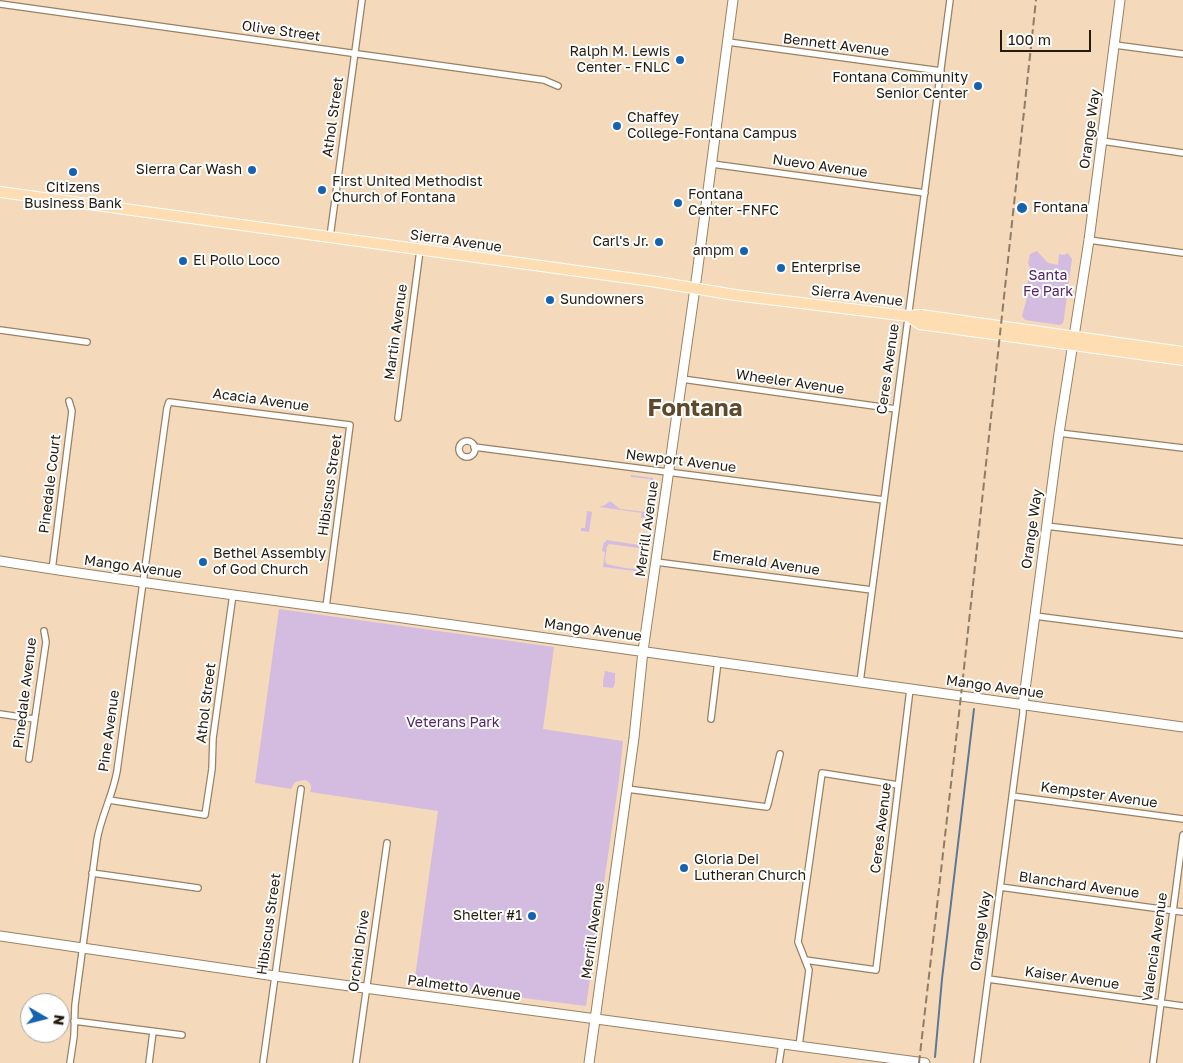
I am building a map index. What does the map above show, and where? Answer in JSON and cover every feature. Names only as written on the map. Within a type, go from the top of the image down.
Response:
[{"type":"main road","name":"Sierra Avenue","points":[[0,192],[736,295],[908,316],[921,315],[1183,360]]},
{"type":"main road","name":"Sierra Avenue","points":[[1074,341],[1183,352]]},
{"type":"street","name":"Athol Street","points":[[330,237],[362,0]]},
{"type":"street","name":"Merrill Avenue","points":[[589,1063],[627,789],[643,651],[695,288],[733,0]]},
{"type":"street","name":"Ceres Avenue","points":[[860,682],[950,0]]},
{"type":"street","name":"Orange Way","points":[[977,1063],[1046,526],[1089,240],[1120,0]]},
{"type":"street","name":"Olive Street","points":[[0,4],[544,80],[558,86]]},
{"type":"street","name":"Bennett Avenue","points":[[728,42],[941,71]]},
{"type":"street","points":[[1115,45],[1183,54]]},
{"type":"street","points":[[1102,141],[1183,153]]},
{"type":"street","name":"Nuevo Avenue","points":[[712,164],[924,193]]},
{"type":"street","points":[[1089,240],[1183,253]]},
{"type":"street","name":"Martin Avenue","points":[[398,418],[420,250]]},
{"type":"street","points":[[0,330],[87,342]]},
{"type":"street","name":"Wheeler Avenue","points":[[682,379],[896,409]]},
{"type":"street","name":"Pinedale Court","points":[[52,570],[72,411],[68,401]]},
{"type":"street","name":"Acacia Avenue","points":[[169,402],[350,425]]},
{"type":"street","name":"Pine Avenue","points":[[70,1063],[74,1036],[75,1005],[92,873],[99,830],[117,771],[169,402]]},
{"type":"street","name":"Hibiscus Street","points":[[326,607],[350,425]]},
{"type":"street","points":[[1059,433],[1183,448]]},
{"type":"street","name":"Newport Avenue","points":[[474,447],[884,500]]},
{"type":"street","points":[[1046,526],[1183,542]]},
{"type":"street","name":"Mango Avenue","points":[[0,561],[143,583],[718,661],[1183,728]]},
{"type":"street","name":"Emerald Avenue","points":[[656,562],[872,590]]},
{"type":"street","name":"Athol Street","points":[[109,800],[205,815],[212,769],[213,738],[233,594]]},
{"type":"street","points":[[1034,616],[1183,635]]},
{"type":"street","name":"Pinedale Avenue","points":[[30,759],[46,642],[44,630]]},
{"type":"street","points":[[711,719],[718,661]]},
{"type":"street","name":"Ceres Avenue","points":[[805,960],[876,970],[910,689]]},
{"type":"street","points":[[0,714],[34,719]]},
{"type":"street","points":[[627,789],[767,806],[780,754]]},
{"type":"street","points":[[799,1046],[809,970],[798,942],[822,773],[898,785]]},
{"type":"street","name":"Hibiscus Street","points":[[263,1063],[301,789]]},
{"type":"street","name":"Kempster Avenue","points":[[1012,796],[1183,819]]},
{"type":"street","name":"Valencia Avenue","points":[[1152,1063],[1183,835]]},
{"type":"street","name":"Orchid Drive","points":[[356,1063],[387,843]]},
{"type":"street","points":[[92,873],[198,888]]},
{"type":"street","name":"Blanchard Avenue","points":[[1000,887],[1183,912]]},
{"type":"street","name":"Palmetto Avenue","points":[[0,936],[275,976],[799,1046],[864,1059],[925,1063]]},
{"type":"street","name":"Kaiser Avenue","points":[[988,979],[1183,1006]]},
{"type":"street","points":[[74,1021],[182,1035]]},
{"type":"street","points":[[149,1063],[153,1032]]},
{"type":"street","points":[[779,1063],[782,1044]]},
{"type":"green space","name":"Santa Fe Park","points":[[1037,251],[1048,263],[1058,265],[1059,254],[1064,255],[1068,253],[1072,259],[1064,318],[1063,323],[1060,325],[1025,320],[1022,316],[1029,290],[1027,285],[1031,270],[1028,263],[1030,254]]},
{"type":"green space","points":[[631,475],[653,478],[652,500],[649,499],[650,479],[631,477]]},
{"type":"green space","points":[[610,501],[620,509],[646,512],[649,501],[652,501],[650,517],[641,518],[642,513],[599,507]]},
{"type":"green space","points":[[587,511],[592,512],[589,532],[581,531],[581,528],[585,528]]},
{"type":"green space","points":[[606,540],[646,546],[643,572],[603,567],[605,552],[602,551],[604,542]],"holes":[[[609,544],[639,548],[640,559],[636,569],[607,564],[605,561]]]},
{"type":"green space","name":"Veterans Park","points":[[279,609],[554,647],[543,729],[623,741],[586,1006],[414,984],[438,811],[310,792],[310,784],[305,780],[295,782],[291,789],[255,783]]},
{"type":"green space","points":[[605,671],[615,673],[613,688],[603,687]]},
{"type":"waterway","points":[[935,1057],[942,979],[974,709]]},
{"type":"railway","points":[[919,1063],[960,705],[1036,0]]},
{"type":"place","name":"Ralph M. Lewis Center - FNLC","points":[[680,60]]},
{"type":"place","name":"Fontana Community Senior Center","points":[[978,86]]},
{"type":"place","name":"Chaffey College-Fontana Campus","points":[[617,126]]},
{"type":"place","name":"Sierra Car Wash","points":[[252,170]]},
{"type":"place","name":"Citizens Business Bank","points":[[73,172]]},
{"type":"place","name":"First United Methodist Church of Fontana","points":[[322,190]]},
{"type":"place","name":"Fontana Center -FNFC","points":[[678,203]]},
{"type":"place","name":"Fontana","points":[[1022,208]]},
{"type":"place","name":"Carl's Jr.","points":[[659,242]]},
{"type":"place","name":"ampm","points":[[744,251]]},
{"type":"place","name":"El Pollo Loco","points":[[183,261]]},
{"type":"place","name":"Enterprise","points":[[781,268]]},
{"type":"place","name":"Sundowners","points":[[550,300]]},
{"type":"place","name":"Bethel Assembly of God Church","points":[[203,562]]},
{"type":"place","name":"Gloria Dei Lutheran Church","points":[[684,868]]},
{"type":"place","name":"Shelter #1","points":[[532,916]]},
{"type":"district","name":"Fontana","points":[[695,408]]}]
